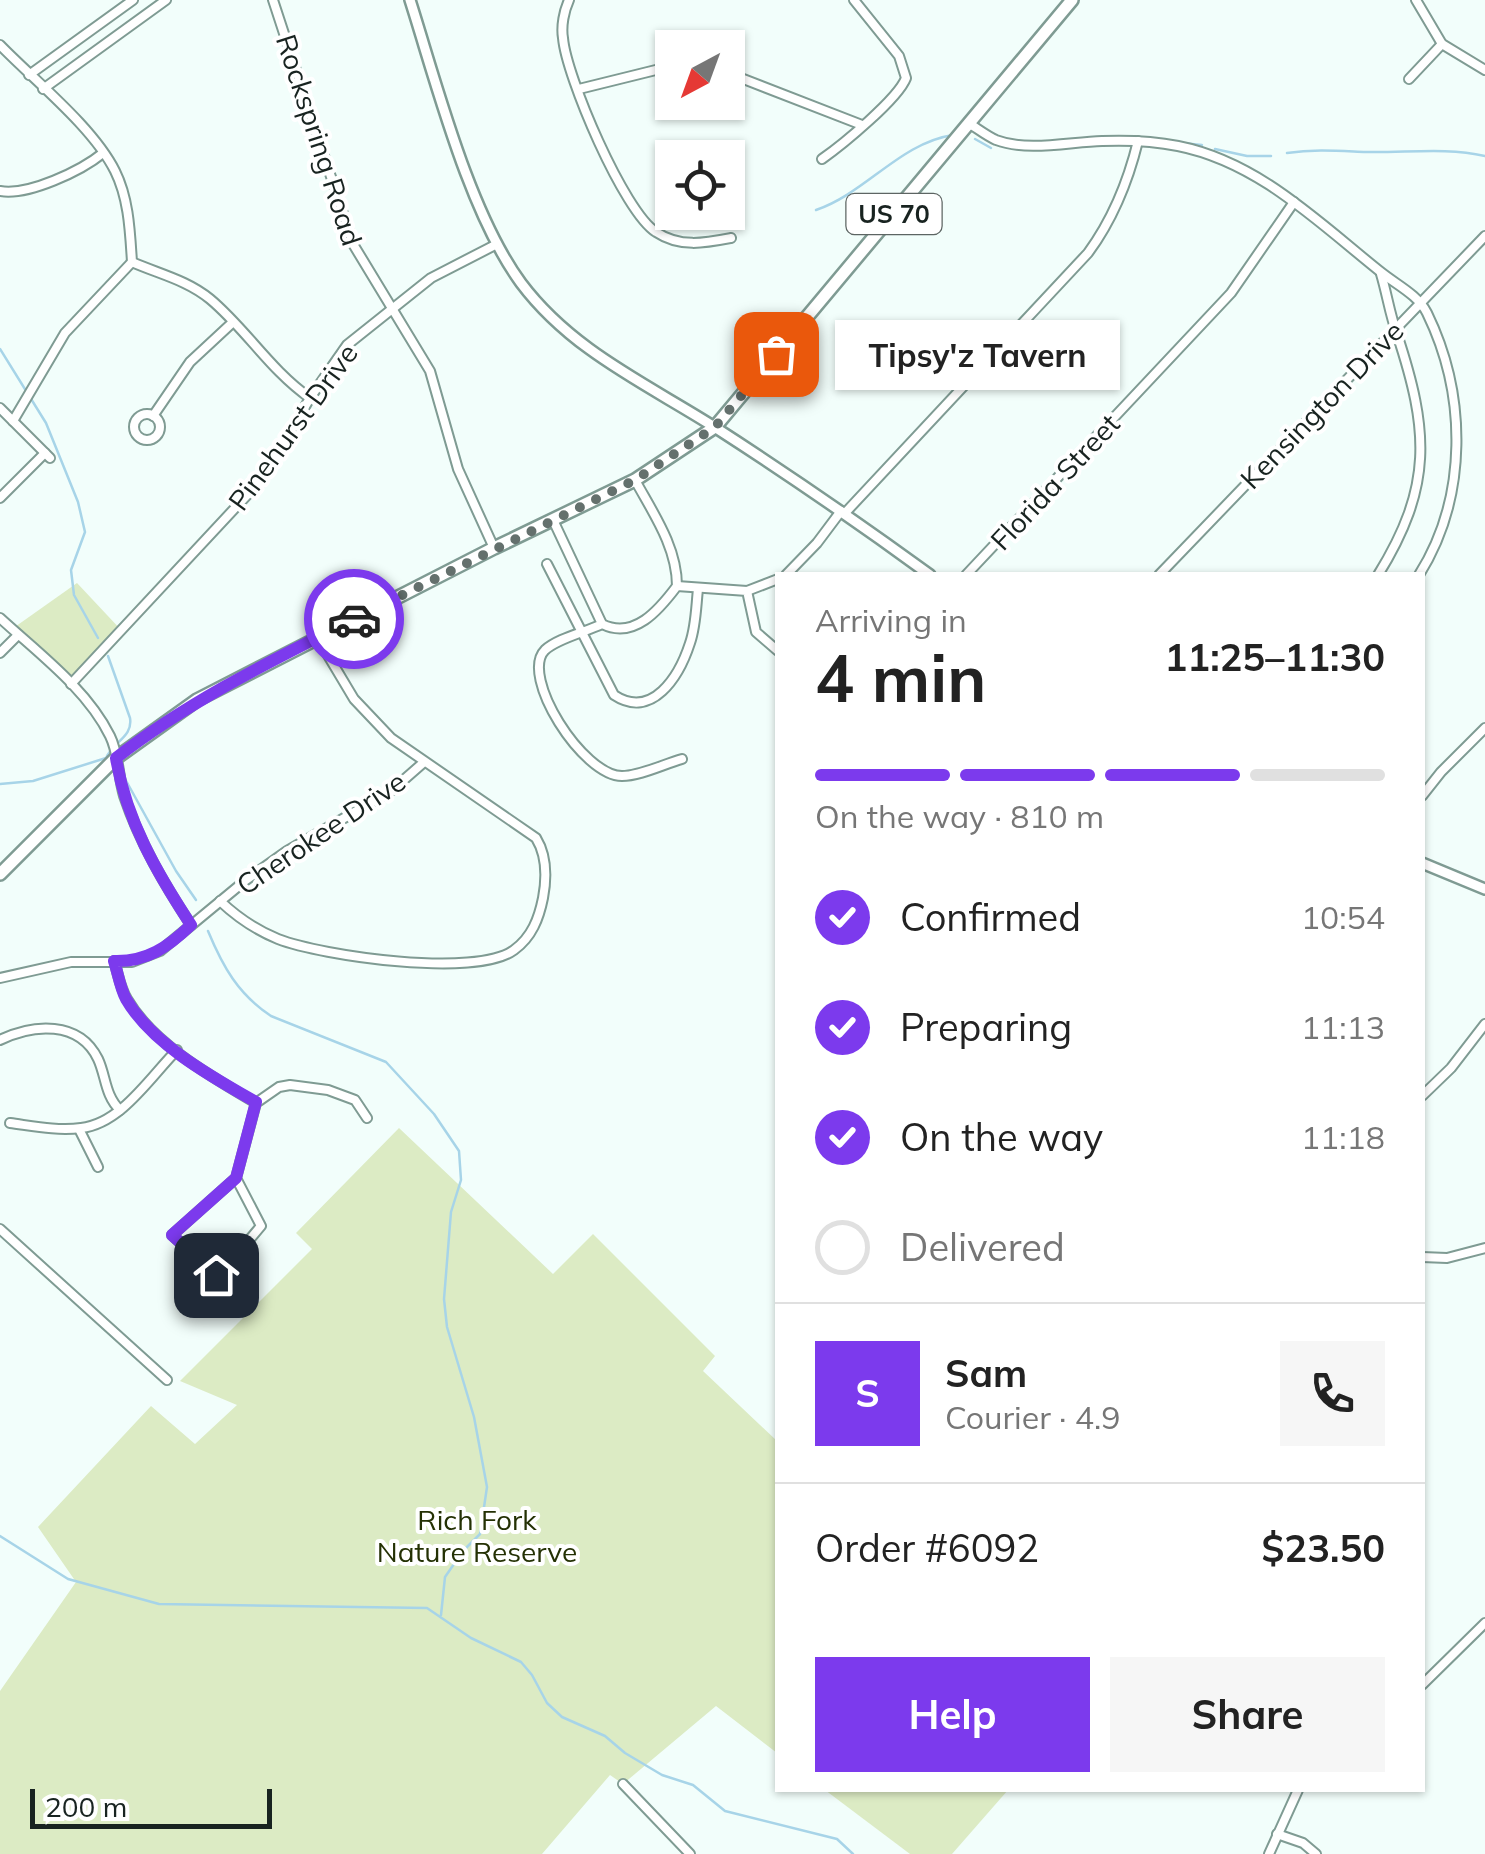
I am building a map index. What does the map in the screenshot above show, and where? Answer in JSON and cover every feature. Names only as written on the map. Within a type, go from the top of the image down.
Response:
[{"type":"main road","name":"US 70","points":[[0,874],[116,758],[158,724],[318,637],[635,480],[715,427],[1072,0]]},
{"type":"street","points":[[28,75],[133,0]]},
{"type":"street","points":[[43,89],[166,0]]},
{"type":"street","name":"Rockspring Road","points":[[273,0],[352,244],[430,371],[458,470],[494,548]]},
{"type":"street","points":[[410,0],[468,173],[497,244],[521,283],[555,322],[625,376],[715,427],[926,572]]},
{"type":"street","points":[[569,0],[563,38],[579,89],[615,179],[646,225],[677,242],[693,244],[731,238]]},
{"type":"street","points":[[822,159],[901,89],[906,72],[899,56],[854,0]]},
{"type":"street","points":[[1416,0],[1442,44],[1485,70]]},
{"type":"street","points":[[1408,79],[1442,44]]},
{"type":"street","points":[[0,45],[86,130],[115,171],[126,202],[132,262],[65,333],[13,421]]},
{"type":"street","points":[[579,89],[655,69]]},
{"type":"street","points":[[745,79],[862,124]]},
{"type":"street","points":[[970,124],[996,140],[1017,144],[1138,142],[1179,146],[1212,156],[1246,171],[1294,202],[1420,302],[1440,348],[1458,437],[1450,503],[1420,572]]},
{"type":"street","points":[[790,572],[1088,252],[1123,190],[1138,142]]},
{"type":"street","points":[[0,191],[16,192],[46,182],[80,169],[103,154]]},
{"type":"street","name":"Florida Street","points":[[969,572],[1231,293],[1294,202]]},
{"type":"street","name":"Kensington Drive","points":[[1162,572],[1485,236]]},
{"type":"street","name":"Pinehurst Drive","points":[[71,684],[253,490],[347,345],[431,278],[497,244]]},
{"type":"street","points":[[132,262],[191,286],[220,309],[276,372],[310,398]]},
{"type":"street","points":[[1380,272],[1411,373],[1423,450],[1415,499],[1400,540],[1380,572]]},
{"type":"street","points":[[153,416],[190,362],[232,323]]},
{"type":"street","points":[[0,408],[48,456],[0,498]]},
{"type":"street","points":[[553,520],[602,624],[626,628],[640,623],[658,612],[677,586],[677,566],[635,480]]},
{"type":"street","points":[[548,564],[614,695],[628,704],[648,702],[666,687],[684,660],[694,628],[698,589]]},
{"type":"street","points":[[677,586],[747,591],[775,580]]},
{"type":"street","points":[[747,591],[756,632],[775,648]]},
{"type":"street","points":[[0,618],[71,684],[106,728],[140,838],[191,925]]},
{"type":"street","points":[[602,624],[547,648],[540,658],[542,682],[560,728],[598,768],[622,776],[682,759]]},
{"type":"street","points":[[0,653],[18,635]]},
{"type":"street","points":[[220,902],[249,925],[282,940],[354,957],[438,962],[490,960],[514,950],[534,928],[541,910],[546,882],[544,850],[536,838],[391,738],[354,700],[318,637]]},
{"type":"street","points":[[1425,792],[1485,728]]},
{"type":"street","name":"Cherokee Drive","points":[[0,978],[72,962],[132,962],[160,951],[287,851],[391,791],[423,763]]},
{"type":"street","points":[[1425,864],[1485,889]]},
{"type":"street","points":[[114,961],[126,998],[148,1026],[189,1063],[256,1102]]},
{"type":"street","points":[[1425,1093],[1452,1068],[1485,1024]]},
{"type":"street","points":[[0,1040],[38,1026],[62,1029],[73,1035],[98,1058],[108,1091],[120,1110]]},
{"type":"street","points":[[10,1124],[79,1129],[120,1110],[178,1050]]},
{"type":"street","points":[[236,1178],[261,1226],[216,1275],[172,1235],[236,1178],[256,1102],[290,1085],[328,1090],[354,1100],[367,1118]]},
{"type":"street","points":[[79,1129],[98,1167]]},
{"type":"street","points":[[0,1229],[167,1380]]},
{"type":"street","points":[[1425,1257],[1447,1258],[1485,1248]]},
{"type":"street","points":[[1425,1682],[1485,1623]]},
{"type":"street","points":[[623,1784],[690,1854]]},
{"type":"street","points":[[1269,1854],[1297,1792]]},
{"type":"street","points":[[1276,1834],[1304,1843],[1316,1854]]},
{"type":"green space","points":[[77,583],[122,631],[71,684],[12,629]]},
{"type":"green space","name":"Rich Fork Nature Reserve","points":[[399,1128],[553,1274],[593,1234],[715,1356],[703,1371],[775,1439],[775,1751],[716,1706],[623,1784],[610,1775],[542,1854],[0,1854],[0,1691],[76,1582],[38,1527],[151,1406],[195,1444],[237,1405],[180,1381],[312,1249],[296,1233]]},
{"type":"green space","points":[[828,1792],[1006,1792],[952,1854],[910,1854]]},
{"type":"waterway","points":[[816,210],[851,192],[916,148],[953,135]]},
{"type":"waterway","points":[[975,139],[991,148]]},
{"type":"waterway","points":[[1171,142],[1202,145]]},
{"type":"waterway","points":[[1215,149],[1271,156]]},
{"type":"waterway","points":[[1287,153],[1441,151],[1485,156]]},
{"type":"waterway","points":[[0,349],[46,423],[78,502],[85,532],[71,570],[74,595],[98,638]]},
{"type":"waterway","points":[[0,784],[33,781],[106,758],[126,735],[130,718],[108,656]]},
{"type":"waterway","points":[[124,777],[196,900]]},
{"type":"waterway","points":[[208,931],[233,979],[259,1008],[386,1062],[434,1114],[459,1151],[461,1180],[451,1212],[444,1299],[447,1327],[474,1417],[487,1487],[480,1534],[445,1577],[441,1615]]},
{"type":"waterway","points":[[0,1536],[68,1579],[159,1604],[427,1608],[471,1638],[521,1662],[547,1703],[562,1717],[605,1736],[662,1775],[693,1785],[725,1811],[837,1839],[853,1854]]},
{"type":"way so far","points":[[354,619],[635,480],[715,427],[776,354]]},
{"type":"place","name":"Tipsy'z Tavern","points":[[776,354]]},
{"type":"route","points":[[216,1275],[172,1235],[236,1178],[256,1102],[189,1063],[148,1026],[126,998],[114,961],[132,962],[160,951],[191,925],[140,838],[116,758],[158,724],[197,700],[354,619]]}]
